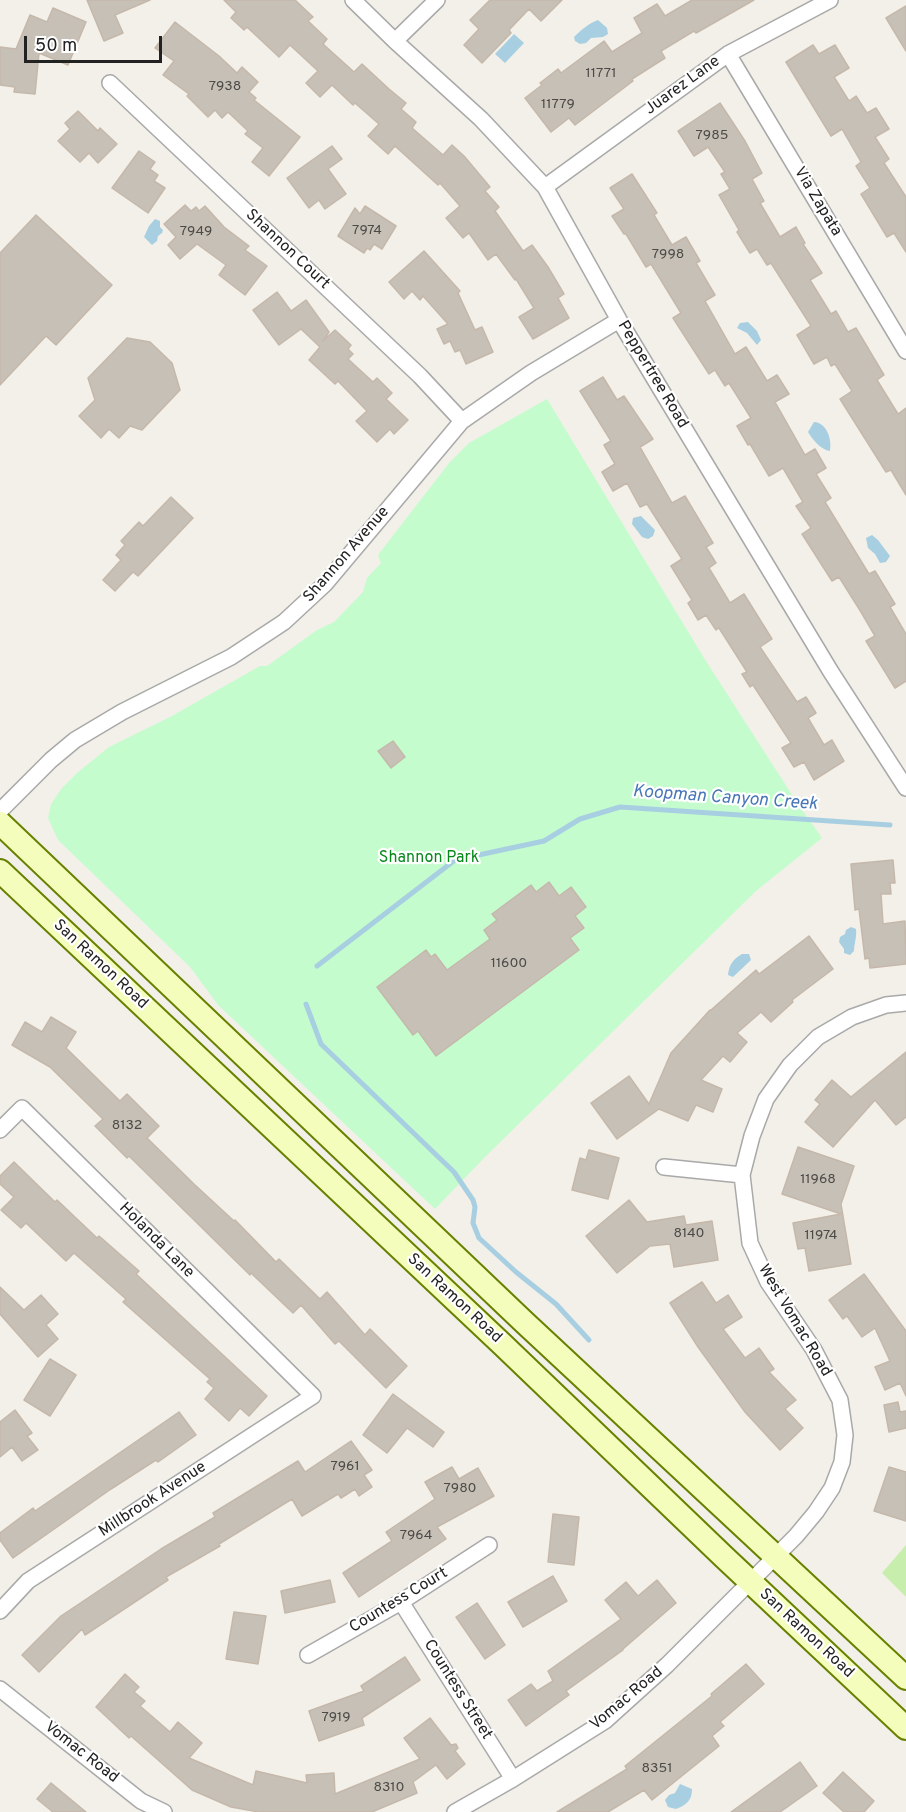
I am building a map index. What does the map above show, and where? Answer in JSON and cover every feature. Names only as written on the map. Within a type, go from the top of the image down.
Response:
[{"type":"main road","name":"San Ramon Road","points":[[0,823],[524,1322],[906,1678]]},
{"type":"main road","name":"San Ramon Road","points":[[0,871],[906,1728]]},
{"type":"street","name":"Peppertree Road","points":[[353,0],[481,119],[545,187],[619,320],[831,672],[906,788]]},
{"type":"street","points":[[395,41],[437,0]]},
{"type":"street","name":"Juarez Lane","points":[[545,187],[728,54],[830,0]]},
{"type":"street","name":"Via Zapata","points":[[728,54],[906,351]]},
{"type":"street","name":"Shannon Court","points":[[110,83],[420,376],[462,421]]},
{"type":"street","name":"Shannon Avenue","points":[[0,811],[51,760],[75,740],[122,712],[231,657],[284,622],[325,584],[462,421],[531,374],[619,320]]},
{"type":"street","name":"West Vomac Road","points":[[750,1582],[796,1536],[832,1488],[842,1462],[845,1435],[840,1400],[814,1350],[768,1282],[750,1243],[742,1175],[752,1136],[766,1099],[790,1065],[818,1037],[852,1017],[886,1005],[906,1003]]},
{"type":"street","name":"Holanda Lane","points":[[0,1130],[22,1108],[313,1396]]},
{"type":"street","points":[[664,1167],[742,1175]]},
{"type":"street","name":"Millbrook Avenue","points":[[0,1611],[28,1581],[313,1396]]},
{"type":"street","name":"Countess Court","points":[[308,1655],[401,1602],[489,1545]]},
{"type":"street","name":"Vomac Road","points":[[455,1812],[513,1779],[605,1721],[667,1665],[750,1582]]},
{"type":"street","name":"Countess Street","points":[[401,1602],[513,1779]]},
{"type":"street","name":"Vomac Road","points":[[0,1689],[136,1806],[164,1812]]},
{"type":"green space","name":"Shannon Park","points":[[547,399],[704,658],[822,838],[756,891],[435,1209],[218,1005],[190,967],[58,840],[48,818],[51,804],[62,788],[109,747],[170,717],[260,666],[267,666],[317,630],[334,622],[363,592],[367,578],[381,563],[378,555],[449,463],[469,443]]},
{"type":"green space","points":[[906,1545],[906,1597],[882,1573]]},
{"type":"water","points":[[598,20],[607,28],[608,34],[591,38],[586,43],[580,44],[575,41],[574,37],[579,32]]},
{"type":"water","points":[[514,34],[524,43],[505,63],[495,54]]},
{"type":"water","points":[[155,219],[160,221],[160,227],[163,230],[152,245],[144,237]]},
{"type":"water","points":[[748,322],[757,331],[761,340],[757,345],[747,333],[737,328],[740,323]]},
{"type":"water","points":[[814,422],[822,425],[828,432],[830,451],[814,441],[808,432]]},
{"type":"water","points":[[641,516],[655,530],[653,536],[648,539],[642,537],[632,524],[633,518]]},
{"type":"water","points":[[872,535],[890,556],[886,562],[880,563],[868,548],[866,538]]},
{"type":"water","points":[[851,927],[856,929],[856,935],[854,951],[850,955],[844,953],[839,942],[840,937]]},
{"type":"water","points":[[742,954],[749,954],[751,960],[733,977],[728,975],[732,963]]},
{"type":"water","points":[[680,1784],[692,1789],[690,1800],[676,1809],[668,1807],[665,1800],[669,1795],[675,1793]]},
{"type":"building","points":[[87,0],[150,0],[115,15],[123,33],[104,41]]},
{"type":"building","points":[[224,0],[295,0],[313,17],[308,21],[327,39],[323,44],[354,72],[362,64],[406,103],[401,109],[416,122],[412,128],[443,155],[452,145],[464,156],[490,187],[485,191],[499,207],[495,211],[523,251],[532,245],[548,267],[564,294],[558,298],[569,318],[533,339],[519,317],[534,308],[516,279],[496,254],[488,260],[469,233],[463,238],[446,218],[460,206],[440,183],[438,185],[395,146],[388,154],[368,136],[379,124],[355,103],[353,105],[332,85],[320,97],[306,83],[318,71],[290,45],[279,57],[247,27],[244,30],[231,18],[236,12]]},
{"type":"building","points":[[490,0],[562,0],[541,21],[529,9],[509,30],[511,33],[482,63],[464,45],[479,29],[470,20]]},
{"type":"building","points":[[692,0],[754,0],[661,51],[665,58],[632,79],[633,81],[575,125],[569,118],[551,132],[525,98],[558,69],[561,73],[604,41],[612,52],[642,33],[634,18],[657,4],[665,16]]},
{"type":"building","points":[[906,6],[906,51],[886,18]]},
{"type":"building","points":[[53,8],[86,22],[68,65],[39,53],[35,94],[14,92],[15,87],[0,85],[0,47],[16,49],[30,15],[47,22]]},
{"type":"building","points":[[175,22],[237,73],[242,67],[258,82],[249,92],[256,98],[254,100],[300,137],[269,176],[252,162],[263,148],[245,134],[248,131],[228,112],[222,118],[215,110],[208,117],[187,96],[189,94],[163,75],[174,61],[155,48]]},
{"type":"building","points":[[813,45],[819,54],[835,45],[849,68],[834,77],[849,101],[856,96],[867,113],[876,108],[889,129],[875,137],[889,159],[884,163],[906,197],[906,252],[894,233],[887,237],[861,194],[870,188],[856,166],[861,162],[842,129],[831,136],[786,62]]},
{"type":"building","points":[[720,103],[745,141],[762,173],[752,179],[764,201],[760,203],[780,237],[796,227],[805,243],[803,244],[822,273],[810,280],[831,314],[836,311],[848,332],[856,328],[884,375],[877,380],[898,414],[906,408],[906,495],[891,470],[886,472],[840,399],[852,391],[835,364],[831,366],[827,357],[814,364],[797,335],[811,326],[771,263],[767,265],[757,249],[750,253],[737,232],[739,230],[719,195],[730,189],[721,174],[725,172],[708,147],[694,156],[678,131]]},
{"type":"building","points":[[78,111],[98,131],[100,128],[117,144],[98,163],[89,153],[80,162],[58,141],[70,129],[65,123]]},
{"type":"building","points":[[332,146],[342,159],[328,169],[346,194],[325,209],[319,200],[309,208],[287,178]]},
{"type":"building","points":[[139,151],[155,162],[150,169],[158,175],[154,181],[165,188],[148,213],[112,188]]},
{"type":"building","points":[[632,174],[657,213],[654,215],[672,245],[686,237],[700,261],[696,263],[715,295],[705,301],[735,354],[746,347],[767,381],[777,375],[789,394],[775,402],[805,455],[815,449],[826,468],[816,474],[831,498],[825,502],[869,574],[875,571],[895,604],[890,607],[906,634],[906,681],[895,688],[866,641],[875,636],[861,612],[839,577],[832,581],[802,534],[811,528],[796,506],[803,502],[783,468],[769,476],[737,426],[751,418],[729,383],[725,386],[715,370],[709,374],[673,318],[681,313],[651,264],[646,267],[612,216],[624,209],[610,188]]},
{"type":"building","points":[[185,205],[191,211],[196,207],[199,211],[205,206],[224,227],[249,246],[245,250],[267,266],[245,295],[219,275],[226,265],[197,244],[180,259],[168,245],[176,237],[164,224]]},
{"type":"building","points":[[365,206],[396,226],[382,249],[374,244],[364,253],[338,236],[355,208],[360,214]]},
{"type":"building","points":[[36,215],[112,285],[56,345],[46,336],[0,385],[0,253]]},
{"type":"building","points":[[424,251],[460,291],[458,293],[475,330],[482,327],[493,352],[466,364],[460,350],[455,352],[450,341],[444,344],[437,329],[448,324],[423,296],[420,300],[412,291],[404,299],[389,282]]},
{"type":"building","points":[[277,292],[291,311],[306,300],[329,332],[323,341],[335,330],[351,345],[348,349],[353,354],[348,359],[373,382],[377,378],[392,393],[386,399],[408,420],[394,434],[390,429],[377,442],[356,421],[367,411],[338,381],[335,384],[309,360],[320,347],[301,329],[279,345],[253,310]]},
{"type":"building","points":[[127,338],[150,342],[172,363],[180,390],[142,430],[130,426],[119,438],[109,429],[101,438],[79,416],[95,400],[88,378]]},
{"type":"building","points":[[603,377],[617,400],[624,396],[653,439],[640,447],[672,503],[685,496],[713,543],[706,547],[716,563],[709,568],[730,603],[744,594],[772,639],[760,647],[797,702],[806,697],[816,713],[808,718],[824,745],[832,740],[844,761],[814,780],[804,762],[794,767],[782,748],[791,743],[753,685],[750,687],[742,674],[747,672],[719,628],[716,630],[706,615],[698,620],[688,603],[692,600],[671,566],[682,559],[647,504],[640,507],[627,483],[613,491],[602,472],[615,464],[604,445],[611,441],[580,391]]},
{"type":"building","points":[[171,497],[193,518],[138,576],[133,572],[115,591],[103,580],[121,560],[116,555],[125,545],[121,541],[139,522],[143,526]]},
{"type":"building","points":[[393,741],[405,757],[391,768],[378,751]]},
{"type":"building","points":[[893,860],[895,883],[890,883],[891,894],[881,894],[883,924],[905,921],[906,964],[870,968],[869,958],[865,959],[859,909],[855,910],[851,864]]},
{"type":"building","points":[[549,882],[559,896],[571,887],[586,907],[575,916],[584,928],[570,938],[579,950],[436,1056],[418,1031],[413,1035],[377,987],[426,950],[431,957],[435,954],[447,970],[490,939],[484,930],[497,920],[492,914],[531,885],[536,892]]},
{"type":"building","points":[[809,936],[833,969],[792,1000],[793,1002],[771,1022],[761,1012],[737,1033],[747,1042],[730,1062],[723,1056],[701,1080],[722,1089],[713,1112],[696,1105],[688,1121],[659,1109],[617,1139],[591,1103],[629,1076],[649,1104],[671,1053],[710,1010],[756,970],[759,974]]},
{"type":"building","points":[[51,1017],[76,1032],[66,1048],[120,1101],[127,1094],[159,1126],[147,1138],[235,1220],[276,1262],[279,1259],[320,1299],[327,1292],[365,1335],[370,1329],[407,1366],[386,1388],[339,1341],[335,1344],[301,1305],[293,1313],[251,1273],[250,1275],[129,1156],[127,1158],[95,1126],[103,1119],[50,1067],[12,1045],[25,1022],[42,1032]]},
{"type":"building","points":[[906,1052],[906,1117],[896,1125],[875,1100],[833,1147],[805,1122],[820,1104],[815,1100],[832,1080],[851,1097]]},
{"type":"building","points":[[798,1147],[854,1166],[841,1204],[851,1264],[809,1271],[805,1248],[798,1249],[793,1223],[841,1214],[782,1194]]},
{"type":"building","points":[[589,1150],[619,1158],[608,1199],[572,1190],[580,1158],[586,1160]]},
{"type":"building","points":[[14,1162],[55,1202],[57,1200],[97,1238],[99,1236],[139,1271],[136,1274],[267,1396],[249,1416],[240,1408],[229,1421],[205,1399],[214,1388],[207,1382],[210,1379],[123,1302],[126,1299],[74,1253],[66,1261],[26,1223],[21,1228],[1,1210],[14,1197],[0,1184],[0,1176]]},
{"type":"building","points":[[629,1200],[647,1222],[684,1216],[686,1225],[712,1221],[718,1260],[674,1267],[670,1244],[650,1246],[617,1273],[586,1236]]},
{"type":"building","points":[[864,1274],[906,1331],[906,1396],[900,1383],[885,1390],[875,1367],[890,1361],[875,1328],[862,1337],[847,1316],[843,1319],[829,1300]]},
{"type":"building","points":[[702,1282],[716,1303],[728,1295],[742,1317],[723,1329],[745,1358],[759,1348],[774,1369],[769,1372],[796,1400],[785,1409],[803,1428],[780,1450],[745,1412],[698,1347],[670,1303]]},
{"type":"building","points":[[0,1287],[24,1310],[41,1295],[58,1314],[46,1325],[58,1339],[38,1357],[0,1314]]},
{"type":"building","points":[[50,1359],[76,1375],[50,1416],[24,1400]]},
{"type":"building","points":[[393,1394],[444,1432],[433,1447],[407,1428],[387,1453],[363,1435]]},
{"type":"building","points":[[898,1402],[900,1412],[906,1411],[906,1428],[889,1432],[884,1405]]},
{"type":"building","points":[[15,1410],[32,1433],[27,1436],[38,1450],[22,1461],[12,1447],[0,1457],[0,1422]]},
{"type":"building","points":[[179,1412],[196,1435],[158,1462],[156,1460],[111,1489],[13,1558],[0,1540],[0,1533],[33,1508],[35,1511]]},
{"type":"building","points":[[351,1441],[372,1470],[364,1475],[372,1487],[359,1496],[355,1489],[341,1498],[338,1494],[302,1516],[292,1499],[219,1544],[220,1546],[166,1577],[168,1580],[85,1635],[82,1629],[39,1672],[22,1655],[61,1616],[161,1549],[215,1517],[213,1513],[298,1461],[305,1472]]},
{"type":"building","points":[[452,1467],[459,1479],[478,1468],[494,1496],[437,1527],[446,1539],[359,1597],[343,1573],[392,1541],[386,1532],[435,1499],[425,1482]]},
{"type":"building","points":[[889,1467],[906,1472],[906,1521],[874,1511]]},
{"type":"building","points":[[553,1514],[579,1517],[574,1565],[548,1562]]},
{"type":"building","points":[[553,1576],[567,1601],[523,1627],[508,1602]]},
{"type":"building","points":[[330,1580],[335,1602],[285,1613],[281,1591]]},
{"type":"building","points":[[657,1580],[676,1603],[623,1650],[566,1691],[569,1695],[526,1726],[508,1700],[531,1684],[537,1691],[553,1681],[548,1671],[621,1619],[605,1600],[626,1582],[638,1596]]},
{"type":"building","points":[[477,1603],[505,1645],[485,1659],[456,1617]]},
{"type":"building","points":[[234,1612],[266,1616],[258,1664],[226,1659]]},
{"type":"building","points":[[405,1657],[420,1680],[362,1718],[364,1725],[319,1741],[309,1711],[364,1691],[361,1686]]},
{"type":"building","points":[[746,1664],[764,1684],[720,1722],[724,1726],[712,1736],[719,1746],[652,1800],[644,1790],[608,1812],[557,1812],[627,1769],[625,1766],[712,1696],[711,1694]]},
{"type":"building","points":[[125,1674],[139,1687],[134,1692],[145,1701],[140,1706],[170,1732],[178,1722],[202,1743],[189,1758],[253,1785],[256,1771],[307,1783],[306,1775],[334,1773],[335,1794],[420,1759],[404,1738],[430,1718],[451,1745],[456,1744],[458,1748],[455,1751],[465,1764],[447,1779],[436,1765],[413,1782],[417,1793],[372,1812],[259,1812],[231,1807],[192,1790],[131,1736],[129,1738],[96,1707]]},
{"type":"building","points":[[800,1762],[817,1786],[780,1812],[731,1812]]},
{"type":"building","points":[[843,1772],[874,1801],[864,1812],[844,1812],[823,1793]]},
{"type":"building","points":[[51,1783],[86,1812],[53,1812],[37,1799]]},
{"type":"waterway","name":"Koopman Canyon Creek","points":[[317,966],[455,860],[544,841],[580,819],[620,807],[890,825]]},
{"type":"waterway","name":"Koopman Canyon Creek","points":[[306,1004],[321,1044],[454,1172],[473,1200],[475,1207],[473,1223],[479,1238],[556,1304],[589,1340]]}]
